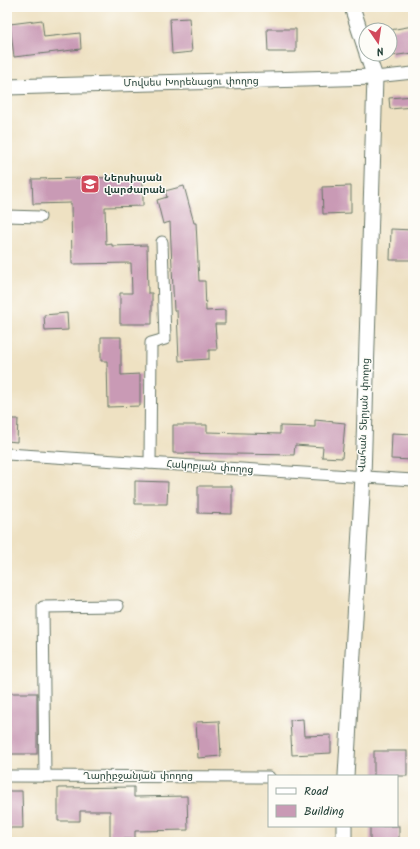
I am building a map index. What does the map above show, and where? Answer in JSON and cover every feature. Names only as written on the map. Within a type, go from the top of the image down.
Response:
[{"type":"street","points":[[352,7],[358,25]]},
{"type":"street","name":"Վահան Տերյան փողոց","points":[[346,775],[362,477],[375,77],[370,62]]},
{"type":"street","points":[[375,77],[413,73]]},
{"type":"street","name":"Մովսես Խորենացու փողոց","points":[[7,86],[375,77]]},
{"type":"street","points":[[7,216],[40,217]]},
{"type":"street","points":[[150,463],[151,343],[165,339],[162,242]]},
{"type":"street","name":"Հակոբյան փողոց","points":[[7,454],[413,480]]},
{"type":"street","points":[[45,776],[43,607],[118,606]]},
{"type":"street","name":"Ղարիբջանյան փողոց","points":[[7,776],[268,777]]},
{"type":"street","points":[[344,827],[344,842]]},
{"type":"building","points":[[189,18],[192,52],[172,54],[170,19]]},
{"type":"building","points":[[42,20],[44,37],[80,33],[81,49],[14,57],[10,24]]},
{"type":"building","points":[[413,26],[413,53],[398,55],[398,29]]},
{"type":"building","points":[[267,29],[296,29],[296,52],[268,52]]},
{"type":"building","points":[[413,96],[413,107],[390,109],[389,98]]},
{"type":"building","points":[[143,177],[143,206],[105,207],[106,245],[147,245],[148,293],[152,293],[152,324],[120,324],[120,293],[132,293],[131,263],[72,264],[71,203],[33,204],[32,179]]},
{"type":"building","points":[[184,186],[194,223],[196,223],[199,281],[205,281],[206,311],[225,310],[225,324],[215,324],[217,350],[209,350],[209,359],[179,361],[177,311],[174,311],[170,222],[163,224],[157,200],[167,197],[165,191]]},
{"type":"building","points":[[351,186],[351,213],[323,214],[322,187]]},
{"type":"building","points":[[391,229],[413,230],[413,260],[390,260]]},
{"type":"building","points":[[67,313],[68,330],[45,331],[44,315]]},
{"type":"building","points":[[101,337],[121,337],[121,375],[140,374],[140,406],[108,407],[107,361],[101,361]]},
{"type":"building","points":[[7,419],[18,419],[17,442],[7,441]]},
{"type":"building","points":[[315,420],[345,423],[342,458],[322,457],[323,447],[295,445],[294,455],[173,453],[173,425],[207,425],[207,432],[280,434],[280,426],[315,427]]},
{"type":"building","points":[[392,433],[413,434],[413,460],[391,459]]},
{"type":"building","points":[[135,481],[168,482],[167,504],[135,504]]},
{"type":"building","points":[[198,486],[232,486],[232,514],[198,513]]},
{"type":"building","points":[[9,693],[37,693],[37,754],[9,754]]},
{"type":"building","points":[[303,719],[304,736],[331,735],[331,753],[292,755],[290,720]]},
{"type":"building","points":[[219,721],[221,756],[198,758],[196,722]]},
{"type":"building","points":[[374,751],[407,751],[407,776],[374,775]]},
{"type":"building","points":[[134,787],[134,797],[187,796],[188,830],[135,831],[135,839],[110,839],[110,811],[80,811],[80,821],[58,821],[58,788]]},
{"type":"building","points":[[7,791],[22,791],[23,828],[7,828]]},
{"type":"building","points":[[399,826],[399,842],[370,842],[370,827]]},
{"type":"place","name":"Ներսիսյան վարժարան","points":[[90,184]]}]
